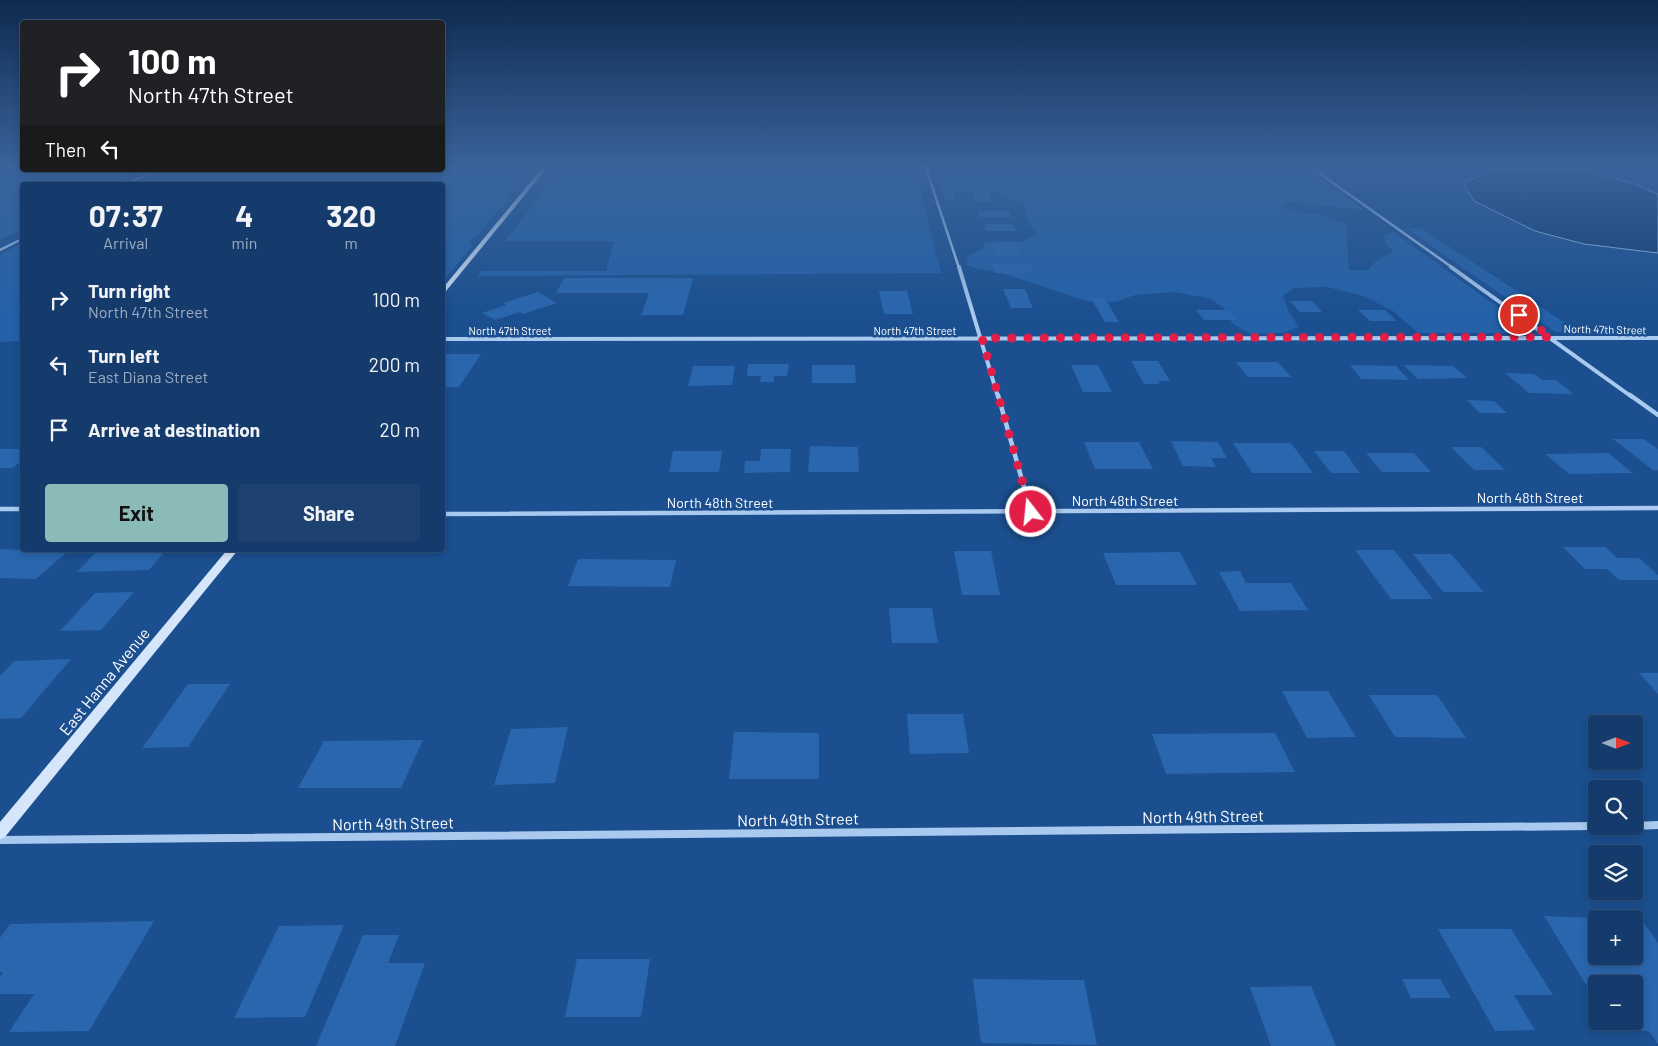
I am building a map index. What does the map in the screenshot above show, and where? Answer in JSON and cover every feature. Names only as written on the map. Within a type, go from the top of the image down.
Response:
[{"type":"street","points":[[445,290],[505,217]]},
{"type":"street","points":[[942,217],[982,338],[1031,512]]},
{"type":"street","points":[[1381,217],[1658,414]]},
{"type":"street","points":[[0,250],[20,240]]},
{"type":"street","name":"North 47th Street","points":[[445,339],[1658,338]]},
{"type":"street","name":"North 48th Street","points":[[445,514],[1658,508]]},
{"type":"street","points":[[0,509],[20,509]]},
{"type":"street","name":"East Hanna Avenue","points":[[0,833],[231,552]]},
{"type":"street","name":"North 49th Street","points":[[0,840],[1588,826]]},
{"type":"street","points":[[1643,826],[1658,826]]},
{"type":"shaded area","points":[[0,217],[20,217],[20,230],[0,240]]},
{"type":"shaded area","points":[[445,217],[493,217],[476,237],[473,237],[469,242],[473,245],[445,279]]},
{"type":"shaded area","points":[[524,217],[927,217],[941,273],[477,276],[482,271],[606,271],[614,241],[505,241]]},
{"type":"shaded area","points":[[1027,217],[1324,217],[1346,224],[1349,270],[1368,270],[1375,262],[1393,251],[1385,243],[1385,236],[1393,232],[1534,333],[1418,333],[1393,311],[1363,296],[1327,287],[1294,288],[1283,296],[1289,312],[1299,327],[1283,333],[1250,334],[1232,323],[1224,308],[1208,298],[1174,292],[1135,295],[1116,302],[1086,301],[999,272],[978,269],[967,265],[968,256],[982,249],[985,242],[1022,242],[1037,234],[1026,219]]},
{"type":"shaded area","points":[[1506,217],[1658,217],[1658,253],[1584,244],[1535,231]]},
{"type":"shaded area","points":[[1406,228],[1421,228],[1579,332],[1555,332]]},
{"type":"shaded area","points":[[20,244],[20,341],[0,342],[0,254]]},
{"type":"building","points":[[984,224],[1013,224],[1016,231],[987,231]]},
{"type":"building","points":[[1013,242],[1021,255],[998,256],[990,243]]},
{"type":"building","points":[[992,264],[1029,264],[1033,273],[995,273]]},
{"type":"building","points":[[564,278],[693,278],[683,315],[641,315],[649,293],[556,293]]},
{"type":"building","points":[[1003,289],[1025,289],[1033,308],[1011,308]]},
{"type":"building","points":[[879,291],[907,291],[913,314],[884,314]]},
{"type":"building","points":[[538,292],[557,303],[523,314],[520,312],[495,320],[482,313],[506,305],[503,303]]},
{"type":"building","points":[[1091,298],[1105,298],[1119,322],[1105,322]]},
{"type":"building","points":[[1290,301],[1312,301],[1322,312],[1300,312]]},
{"type":"building","points":[[1196,310],[1228,310],[1237,320],[1204,320]]},
{"type":"building","points":[[1358,310],[1385,310],[1397,321],[1370,321]]},
{"type":"building","points":[[445,354],[481,354],[459,387],[445,387]]},
{"type":"building","points":[[1131,361],[1158,361],[1170,381],[1158,381],[1160,384],[1144,384]]},
{"type":"building","points":[[1236,362],[1278,362],[1291,377],[1248,377]]},
{"type":"building","points":[[748,364],[789,364],[787,376],[774,376],[774,382],[760,382],[761,376],[747,376]]},
{"type":"building","points":[[812,365],[855,365],[856,383],[812,383]]},
{"type":"building","points":[[1071,365],[1098,365],[1112,392],[1083,392]]},
{"type":"building","points":[[1350,365],[1396,366],[1409,380],[1361,379]]},
{"type":"building","points":[[1403,365],[1453,366],[1467,378],[1418,379]]},
{"type":"building","points":[[693,366],[735,366],[732,385],[688,386]]},
{"type":"building","points":[[1505,373],[1534,374],[1542,380],[1556,380],[1573,394],[1529,393]]},
{"type":"building","points":[[1467,400],[1494,401],[1507,413],[1480,413]]},
{"type":"building","points":[[1613,439],[1644,439],[1658,449],[1658,470],[1654,471]]},
{"type":"building","points":[[1171,441],[1218,442],[1227,458],[1211,458],[1216,467],[1183,466]]},
{"type":"building","points":[[1084,442],[1139,442],[1153,469],[1095,469]]},
{"type":"building","points":[[1233,443],[1291,443],[1313,473],[1252,473]]},
{"type":"building","points":[[810,446],[858,447],[859,472],[808,472]]},
{"type":"building","points":[[1451,447],[1481,447],[1505,470],[1474,470]]},
{"type":"building","points":[[0,449],[20,449],[20,462],[13,468],[0,468]]},
{"type":"building","points":[[761,449],[791,449],[790,472],[744,473],[745,461],[760,461]]},
{"type":"building","points":[[673,451],[722,451],[719,472],[669,472]]},
{"type":"building","points":[[1314,451],[1344,451],[1360,473],[1331,473]]},
{"type":"building","points":[[1366,453],[1414,453],[1431,472],[1382,472]]},
{"type":"building","points":[[1608,453],[1633,473],[1569,474],[1545,454]]},
{"type":"building","points":[[1563,547],[1606,547],[1617,558],[1639,558],[1658,575],[1658,580],[1619,580],[1607,569],[1585,569]]},
{"type":"building","points":[[0,549],[20,550],[20,552],[67,552],[36,579],[0,578]]},
{"type":"building","points":[[1355,550],[1394,550],[1433,599],[1391,599]]},
{"type":"building","points":[[954,551],[991,551],[1000,595],[962,595]]},
{"type":"building","points":[[96,552],[164,552],[149,570],[77,572]]},
{"type":"building","points":[[1180,552],[1197,585],[1116,585],[1103,553]]},
{"type":"building","points":[[1413,554],[1451,554],[1484,592],[1443,592]]},
{"type":"building","points":[[578,559],[676,560],[670,587],[568,586]]},
{"type":"building","points":[[1240,571],[1246,583],[1291,583],[1308,610],[1240,611],[1219,572]]},
{"type":"building","points":[[134,592],[101,630],[60,631],[95,593]]},
{"type":"building","points":[[889,608],[932,608],[938,643],[892,643]]},
{"type":"building","points":[[71,659],[21,718],[0,719],[0,676],[14,661]]},
{"type":"building","points":[[1639,673],[1658,673],[1658,694]]},
{"type":"building","points":[[188,684],[230,684],[188,747],[142,748]]},
{"type":"building","points":[[1282,691],[1328,691],[1356,737],[1307,738]]},
{"type":"building","points":[[1369,695],[1437,695],[1466,738],[1395,737]]},
{"type":"building","points":[[907,714],[963,714],[969,753],[910,754]]},
{"type":"building","points":[[568,727],[555,783],[494,785],[511,729]]},
{"type":"building","points":[[734,732],[819,733],[819,779],[729,779]]},
{"type":"building","points":[[1275,733],[1295,772],[1166,774],[1152,734]]},
{"type":"building","points":[[423,740],[401,788],[298,788],[324,741]]},
{"type":"building","points":[[1544,916],[1588,918],[1588,965],[1643,965],[1643,921],[1658,943],[1658,1044],[1649,1031],[1632,1030],[1643,1030],[1643,975],[1588,975],[1588,988]]},
{"type":"building","points":[[154,921],[89,1031],[9,1032],[34,994],[0,994],[0,977],[3,972],[0,972],[0,938],[10,924]]},
{"type":"building","points":[[344,925],[305,1017],[234,1018],[279,926]]},
{"type":"building","points":[[1438,929],[1511,929],[1553,995],[1514,995],[1535,1030],[1495,1031]]},
{"type":"building","points":[[363,935],[399,935],[388,963],[425,963],[395,1046],[316,1046]]},
{"type":"building","points":[[577,959],[650,959],[641,1017],[565,1017]]},
{"type":"building","points":[[973,979],[1084,980],[1097,1045],[981,1043]]},
{"type":"building","points":[[1402,979],[1440,979],[1451,998],[1411,998]]},
{"type":"building","points":[[1311,986],[1336,1046],[1271,1046],[1250,987]]},
{"type":"route","points":[[1031,512],[982,338],[1551,337],[1519,315]]}]
